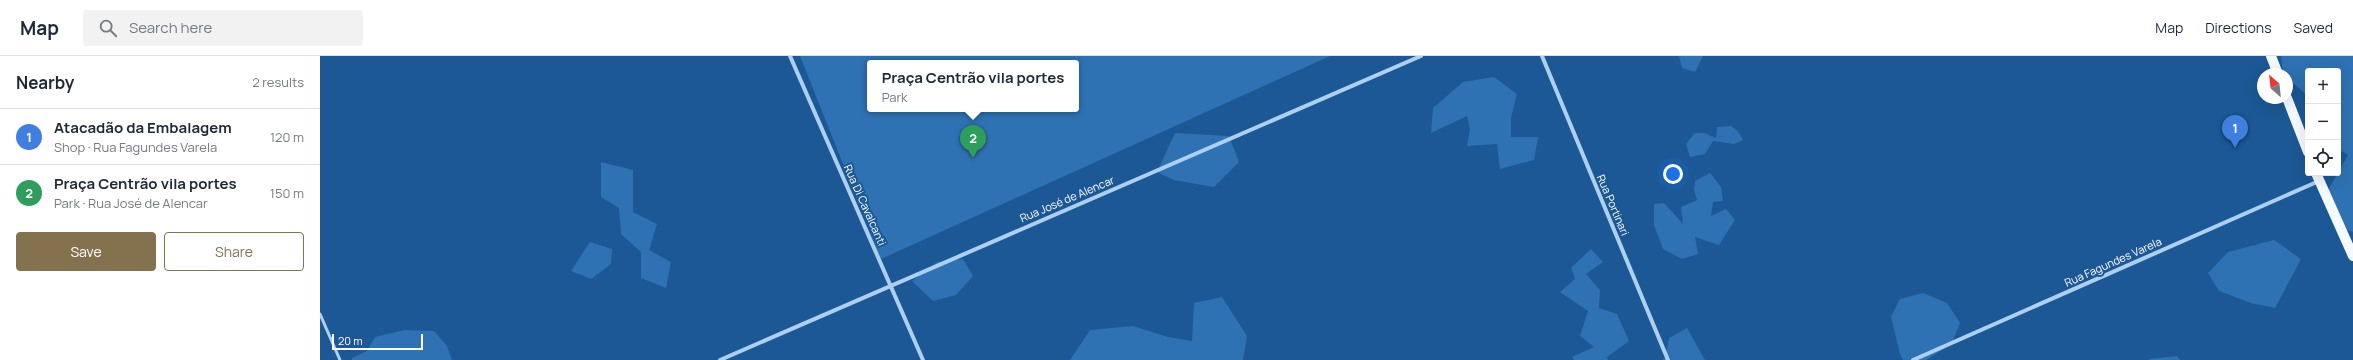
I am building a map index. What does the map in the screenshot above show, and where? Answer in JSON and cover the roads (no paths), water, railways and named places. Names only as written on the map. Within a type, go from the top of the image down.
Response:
[{"type":"main road","points":[[2271,56],[2276,68]]},
{"type":"main road","points":[[2289,104],[2305,144]]},
{"type":"main road","points":[[2318,177],[2353,256]]},
{"type":"street","name":"Rua Di Cavalcanti","points":[[790,56],[923,360]]},
{"type":"street","name":"Rua José de Alencar","points":[[720,360],[1421,56]]},
{"type":"street","name":"Rua Portinari","points":[[1542,56],[1668,360]]},
{"type":"street","name":"Rua Fagundes Varela","points":[[1913,360],[2318,177]]},
{"type":"lane","points":[[320,314],[340,360]]},
{"type":"place","name":"Atacadão da Embalagem","points":[[2235,148]]},
{"type":"place","name":"Praça Centrão vila portes","points":[[973,158]]}]
